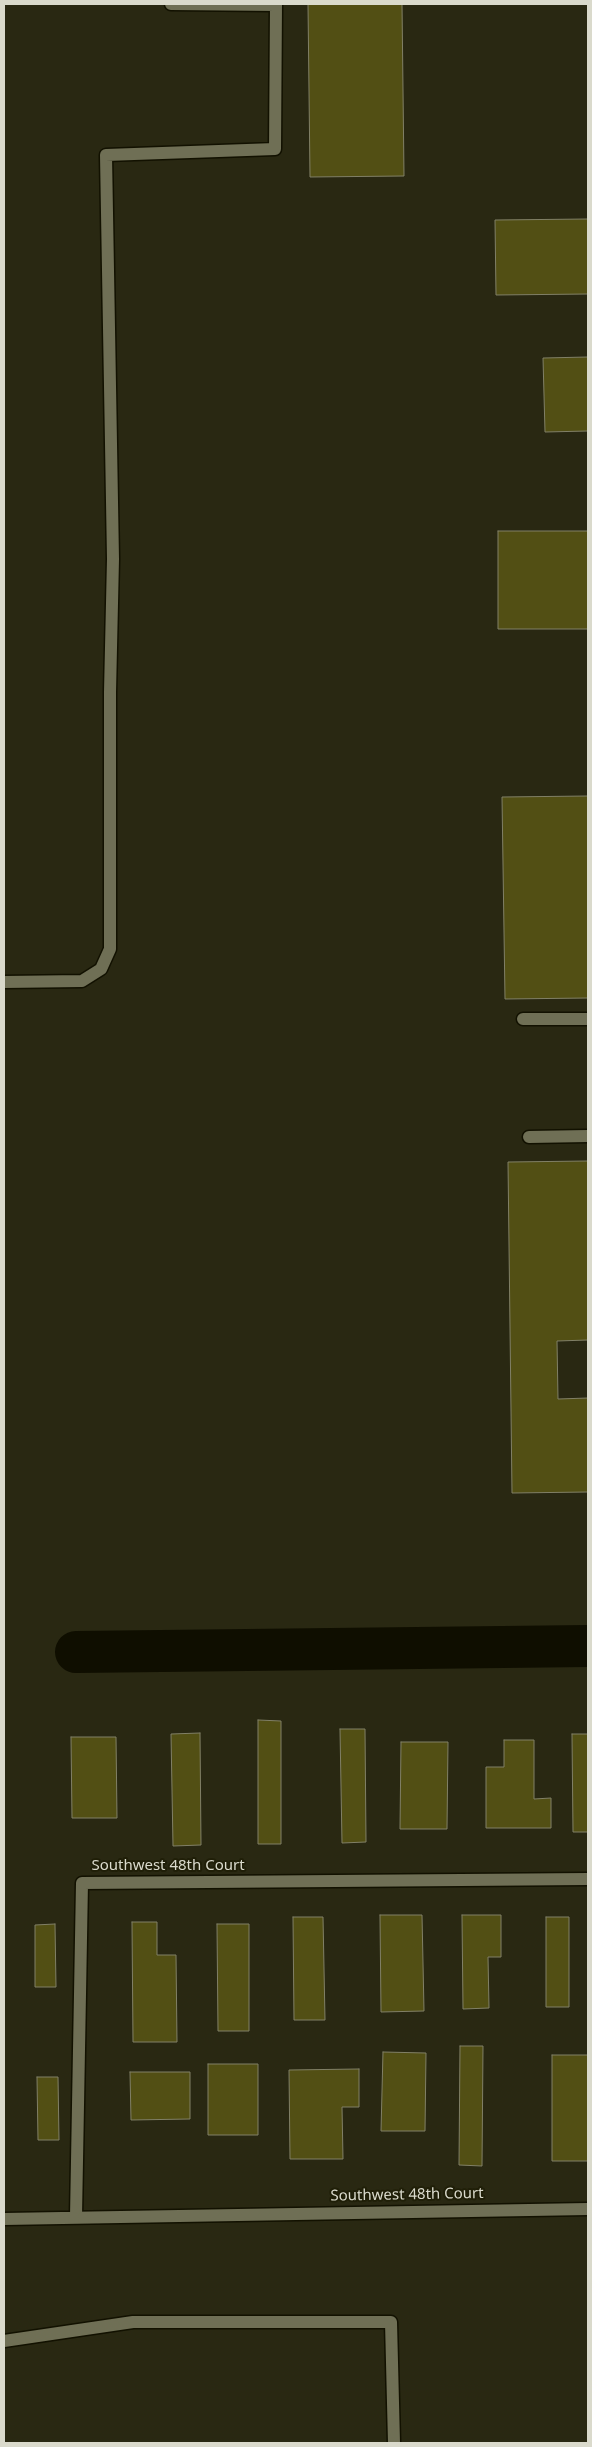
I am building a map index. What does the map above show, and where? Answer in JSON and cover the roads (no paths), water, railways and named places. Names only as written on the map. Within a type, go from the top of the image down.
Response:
[{"type":"street","points":[[4,982],[82,981],[102,969],[110,949],[110,692],[113,559],[106,155],[275,149],[276,4],[171,4]]},
{"type":"street","points":[[524,1019],[588,1019]]},
{"type":"street","points":[[529,1137],[588,1136]]},
{"type":"street","name":"Southwest 48th Court","points":[[76,2216],[82,1883],[588,1879]]},
{"type":"street","name":"Southwest 48th Court","points":[[4,2219],[76,2216],[588,2209]]},
{"type":"street","points":[[4,2341],[133,2322],[391,2322],[394,2443]]},
{"type":"waterway","points":[[76,1652],[588,1646]]}]
